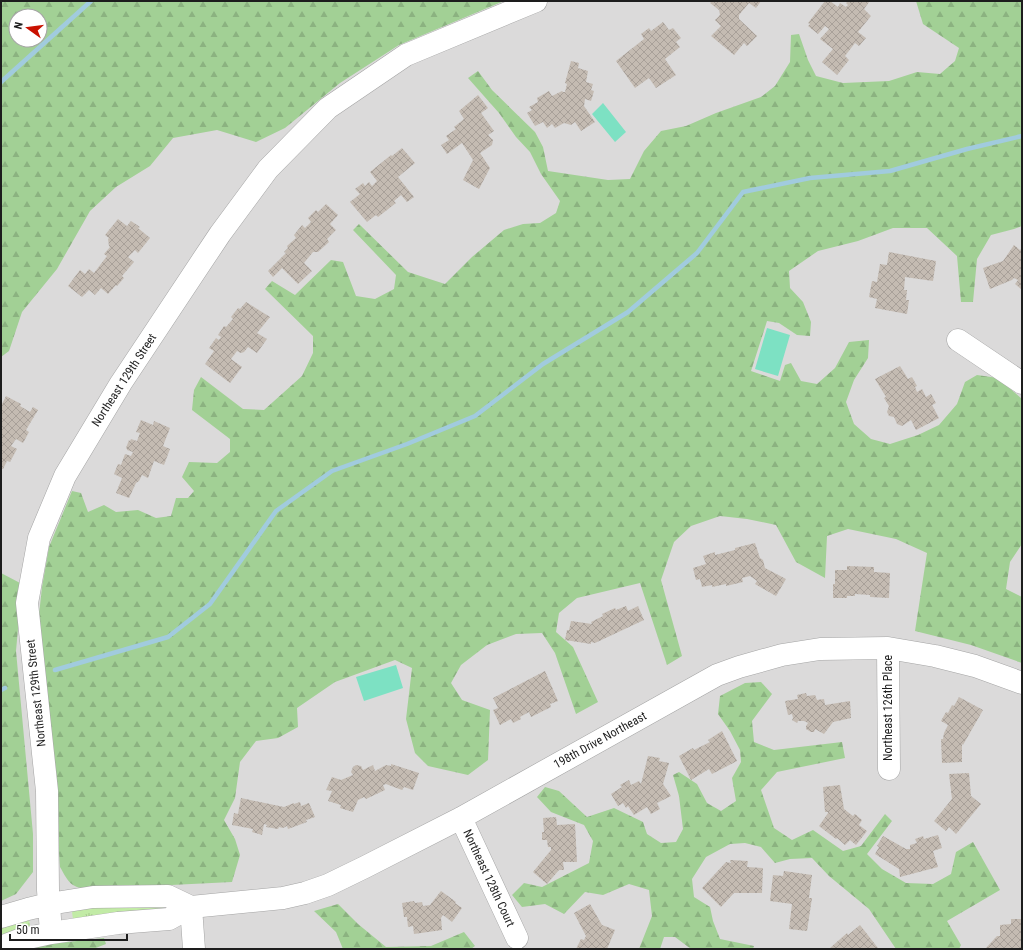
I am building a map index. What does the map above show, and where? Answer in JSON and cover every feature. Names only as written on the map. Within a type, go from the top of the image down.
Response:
[{"type":"street","name":"Northeast 129th Street","points":[[51,933],[47,791],[27,603],[39,538],[65,476],[122,383],[220,234],[268,168],[328,108],[406,55],[536,1]]},
{"type":"street","points":[[958,340],[1022,383]]},
{"type":"street","name":"198th Drive Northeast","points":[[1,947],[19,940],[51,933],[118,923],[169,919],[191,907],[283,898],[305,893],[364,867],[461,818],[717,675],[782,655],[820,649],[888,648],[929,654],[962,662],[1022,683]]},
{"type":"street","name":"Northeast 126th Place","points":[[888,648],[888,769]]},
{"type":"street","name":"Northeast 128th Court","points":[[461,818],[517,938]]},
{"type":"street","points":[[1,917],[49,904],[93,897],[168,896],[191,907],[194,949]]},
{"type":"shaded area","points":[[1,1],[1022,1],[1022,949],[1,949]]},
{"type":"green space","points":[[1,1],[504,1],[399,45],[340,83],[285,128],[256,142],[217,130],[173,138],[150,166],[116,187],[90,211],[57,269],[22,312],[9,351],[1,357]]},
{"type":"green space","points":[[916,1],[1022,1],[1022,226],[991,235],[977,259],[973,302],[961,302],[957,256],[927,228],[893,228],[858,241],[818,251],[789,271],[790,288],[803,302],[811,322],[810,336],[797,335],[779,323],[767,321],[751,371],[780,381],[785,365],[791,363],[801,381],[817,384],[835,368],[849,342],[869,340],[868,358],[854,380],[846,402],[854,424],[871,439],[890,444],[918,435],[939,425],[957,404],[965,382],[977,375],[998,378],[1022,399],[1022,544],[1010,562],[1006,589],[1022,597],[1022,663],[971,645],[915,631],[927,553],[896,539],[848,529],[827,536],[825,578],[796,562],[776,525],[747,519],[720,516],[691,526],[674,542],[661,580],[682,656],[667,665],[640,583],[577,598],[559,613],[556,632],[573,647],[598,702],[576,714],[555,653],[542,633],[516,634],[487,645],[461,665],[451,683],[462,700],[490,710],[488,760],[468,775],[428,766],[415,753],[406,719],[412,668],[395,660],[335,682],[297,708],[298,727],[278,738],[256,741],[240,762],[235,798],[224,820],[235,839],[240,855],[232,882],[90,889],[71,884],[60,867],[53,770],[38,624],[42,587],[49,547],[72,491],[81,493],[88,512],[104,505],[116,512],[138,510],[156,518],[171,516],[176,498],[188,498],[194,491],[182,477],[189,462],[217,463],[230,452],[230,439],[192,410],[194,390],[201,377],[243,409],[264,410],[302,376],[313,353],[313,336],[265,289],[272,281],[295,295],[331,260],[343,262],[356,296],[375,299],[394,289],[396,275],[353,230],[359,224],[408,272],[445,284],[472,257],[504,230],[523,224],[540,223],[556,213],[560,201],[541,174],[530,152],[516,137],[499,113],[468,78],[478,71],[492,90],[535,132],[543,147],[548,171],[608,180],[630,179],[644,151],[661,131],[686,126],[716,113],[761,97],[775,86],[790,62],[791,35],[799,34],[808,60],[816,76],[843,83],[889,81],[917,72],[940,74],[955,61],[959,48],[923,24]]},
{"type":"green space","points":[[603,103],[626,132],[615,142],[592,114]]},
{"type":"green space","points":[[767,328],[790,335],[778,376],[755,369]]},
{"type":"green space","points":[[1,573],[22,584],[16,651],[33,834],[33,872],[16,894],[1,901]]},
{"type":"green space","points":[[396,665],[403,688],[364,701],[356,677]]},
{"type":"green space","points":[[761,682],[772,694],[752,721],[754,742],[774,750],[842,742],[845,758],[777,772],[761,790],[774,828],[792,840],[813,830],[843,851],[861,846],[885,814],[892,821],[867,854],[882,869],[906,883],[933,884],[951,874],[956,852],[973,842],[1000,890],[947,921],[961,945],[959,949],[896,949],[869,909],[829,876],[812,858],[790,859],[775,863],[761,847],[745,843],[730,844],[706,857],[692,879],[694,897],[710,907],[713,921],[720,939],[754,946],[753,949],[691,949],[675,937],[664,937],[660,949],[639,949],[652,916],[649,890],[629,884],[603,895],[585,892],[564,914],[545,904],[522,907],[512,895],[524,883],[542,887],[589,863],[593,841],[584,825],[551,812],[537,797],[545,787],[559,791],[587,817],[614,808],[643,822],[647,834],[661,843],[676,842],[683,829],[679,796],[673,775],[679,772],[697,784],[707,803],[721,811],[736,801],[732,778],[741,762],[740,750],[730,731],[718,714],[720,696],[745,683]]},
{"type":"green space","points":[[338,904],[358,924],[386,947],[431,946],[464,932],[475,946],[471,949],[343,949],[336,932],[314,911]]},
{"type":"green space","points":[[162,905],[169,908],[73,919],[72,912],[76,907]]},
{"type":"green space","points":[[24,919],[29,920],[29,930],[1,939],[1,926]]},
{"type":"green space","points":[[104,938],[106,944],[93,949],[30,949],[41,945]]},
{"type":"building","points":[[712,1],[761,1],[756,8],[749,3],[739,15],[739,19],[757,36],[747,46],[744,43],[734,55],[711,36],[721,26],[715,20],[720,15],[719,10],[710,3]]},
{"type":"building","points":[[825,1],[830,1],[838,7],[840,3],[846,7],[848,5],[846,3],[848,1],[869,2],[864,9],[871,16],[858,32],[866,38],[859,46],[855,43],[845,56],[849,60],[837,75],[822,62],[833,49],[820,39],[829,29],[825,26],[818,34],[808,26],[810,24],[808,23]]},
{"type":"building","points":[[663,22],[669,30],[673,28],[681,38],[676,42],[680,47],[665,59],[676,75],[656,88],[649,78],[635,88],[616,61],[644,39],[641,34],[649,28],[651,31]]},
{"type":"building","points":[[571,61],[579,63],[578,68],[588,71],[586,82],[593,84],[591,90],[594,91],[591,101],[585,99],[584,106],[595,122],[581,131],[575,122],[571,125],[564,123],[555,128],[552,124],[547,128],[543,122],[535,126],[527,113],[532,110],[529,107],[538,102],[537,98],[549,91],[552,96],[562,91],[565,92],[567,84],[565,83]]},
{"type":"building","points":[[478,95],[488,108],[481,113],[494,131],[488,135],[493,140],[492,145],[480,153],[490,168],[479,189],[463,180],[473,160],[462,143],[447,154],[441,145],[449,140],[446,136],[456,129],[454,127],[464,119],[459,111]]},
{"type":"building","points":[[402,148],[415,163],[398,177],[414,197],[407,202],[401,195],[394,201],[396,203],[378,217],[376,215],[367,222],[350,202],[360,194],[355,189],[363,183],[365,186],[369,182],[372,186],[377,181],[370,172]]},
{"type":"building","points":[[326,204],[338,215],[330,224],[336,230],[327,239],[329,242],[318,252],[313,252],[304,263],[312,271],[298,284],[282,268],[273,277],[268,271],[286,253],[284,252],[288,248],[287,246],[296,238],[294,235],[302,225],[305,228],[311,222],[308,218],[316,210],[318,212]]},
{"type":"building","points":[[118,219],[127,226],[131,221],[140,227],[138,228],[150,238],[138,253],[135,250],[128,257],[134,262],[122,276],[124,278],[108,294],[101,288],[95,295],[89,290],[82,297],[68,286],[80,270],[85,274],[89,269],[94,273],[107,256],[104,254],[110,247],[109,238],[105,235]]},
{"type":"building","points":[[1014,245],[1020,250],[1022,248],[1022,290],[1015,284],[1018,280],[1014,278],[990,289],[983,268],[1003,261]]},
{"type":"building","points":[[889,252],[936,261],[933,281],[905,277],[904,290],[907,290],[906,300],[909,300],[907,314],[875,308],[877,299],[869,297],[872,281],[877,282],[880,264],[887,265]]},
{"type":"building","points":[[246,302],[270,317],[257,333],[267,339],[257,353],[248,347],[244,352],[241,353],[237,351],[231,359],[242,367],[230,383],[205,364],[214,351],[209,348],[216,338],[219,340],[221,337],[218,335],[224,326],[226,327],[233,319],[231,317],[238,308],[240,309]]},
{"type":"building","points":[[900,366],[908,379],[912,377],[917,386],[915,387],[917,392],[922,389],[926,397],[931,394],[936,403],[932,405],[939,418],[916,430],[911,420],[902,426],[897,424],[894,417],[889,416],[887,412],[889,406],[884,398],[886,397],[875,379]]},
{"type":"building","points":[[6,396],[21,404],[20,406],[30,412],[33,407],[38,410],[26,430],[29,432],[23,443],[16,439],[11,446],[17,449],[10,462],[7,461],[3,469],[1,469],[1,406]]},
{"type":"building","points":[[141,420],[153,425],[154,421],[170,428],[163,446],[170,449],[164,465],[154,461],[148,478],[142,475],[136,483],[129,498],[116,493],[122,478],[114,474],[118,464],[121,465],[125,454],[131,456],[133,452],[127,450],[126,448],[129,440],[130,441],[131,439],[137,441],[140,433],[136,432]]},
{"type":"building","points":[[755,543],[765,568],[786,579],[776,596],[755,584],[757,581],[750,576],[742,578],[743,582],[726,586],[726,584],[712,587],[712,585],[702,587],[700,579],[696,580],[693,568],[706,564],[703,556],[715,552],[715,555],[735,550],[735,548]]},
{"type":"building","points":[[847,566],[874,567],[874,572],[890,573],[889,598],[870,597],[870,595],[855,594],[855,596],[847,596],[847,598],[833,598],[835,570],[847,570]]},
{"type":"building","points":[[626,606],[628,611],[638,606],[644,620],[595,643],[591,642],[591,644],[565,640],[571,621],[592,624],[591,622],[603,616],[602,614],[615,608],[616,610]]},
{"type":"building","points":[[545,671],[558,701],[550,704],[551,707],[531,717],[529,712],[520,717],[521,719],[513,723],[511,719],[500,725],[493,710],[498,708],[493,698]]},
{"type":"building","points":[[806,693],[807,696],[815,695],[817,700],[824,699],[825,705],[850,701],[851,718],[833,722],[824,734],[815,729],[814,732],[811,732],[806,729],[808,723],[798,721],[797,723],[792,720],[792,714],[788,715],[785,701],[798,699],[797,695]]},
{"type":"building","points":[[959,697],[983,710],[963,745],[962,744],[962,762],[942,763],[941,739],[943,739],[948,725],[941,721],[946,712],[948,713],[952,705],[954,706]]},
{"type":"building","points":[[722,731],[737,761],[712,774],[709,769],[691,780],[679,756],[693,748],[694,750],[710,742],[708,740]]},
{"type":"building","points":[[648,756],[660,758],[659,761],[669,763],[663,784],[671,796],[657,803],[660,809],[651,814],[647,807],[634,815],[628,806],[626,808],[623,803],[618,806],[611,794],[622,787],[620,785],[629,780],[631,785],[639,781],[641,784]]},
{"type":"building","points":[[391,764],[419,773],[413,790],[404,787],[402,790],[386,784],[383,785],[385,790],[366,799],[364,797],[358,800],[353,812],[340,808],[341,805],[328,801],[332,791],[326,790],[332,777],[341,780],[353,775],[351,772],[353,767],[356,765],[361,766],[363,770],[373,765],[375,771],[386,765],[391,766]]},
{"type":"building","points":[[969,773],[971,796],[981,804],[956,834],[949,827],[946,831],[934,821],[952,799],[949,774]]},
{"type":"building","points":[[840,785],[844,809],[853,816],[855,814],[862,820],[859,825],[867,831],[856,845],[850,840],[845,845],[819,826],[828,813],[825,812],[823,787]]},
{"type":"building","points":[[241,798],[284,807],[300,802],[301,806],[309,803],[315,817],[306,820],[307,822],[288,829],[287,826],[283,828],[279,827],[278,829],[266,827],[267,825],[264,824],[262,835],[252,832],[253,829],[232,825],[234,813],[238,814]]},
{"type":"building","points":[[556,817],[557,825],[575,824],[577,862],[563,862],[564,870],[559,870],[547,884],[533,872],[551,850],[551,847],[548,847],[547,840],[542,840],[542,832],[544,832],[543,818]]},
{"type":"building","points":[[938,835],[942,848],[933,851],[938,867],[900,877],[899,869],[875,854],[879,847],[877,846],[883,836],[906,849],[910,849],[910,845],[917,843],[915,839],[923,836],[924,839]]},
{"type":"building","points":[[730,860],[748,861],[747,867],[763,868],[762,893],[734,893],[721,907],[702,888],[726,862],[731,863]]},
{"type":"building","points":[[784,871],[812,875],[809,898],[812,898],[807,931],[789,929],[792,904],[770,901],[773,875],[783,876]]},
{"type":"building","points":[[441,891],[462,908],[452,922],[443,915],[441,918],[442,930],[414,934],[413,926],[408,927],[407,917],[404,917],[402,903],[414,901],[415,903],[422,902],[423,906],[430,905]]},
{"type":"building","points":[[590,904],[602,925],[615,930],[607,949],[576,949],[581,939],[584,940],[586,936],[574,913]]},
{"type":"building","points":[[1011,919],[1022,919],[1022,949],[985,949],[997,936],[1000,936],[1000,925],[1011,924]]},
{"type":"building","points":[[860,925],[878,948],[877,949],[830,948],[847,933],[848,935]]},
{"type":"waterway","points":[[1,82],[91,1]]},
{"type":"waterway","points":[[55,670],[168,637],[210,604],[276,511],[332,471],[407,444],[475,416],[543,364],[628,312],[697,253],[743,192],[810,178],[890,171],[967,149],[1022,136]]},
{"type":"waterway","points":[[1,690],[5,688]]}]
